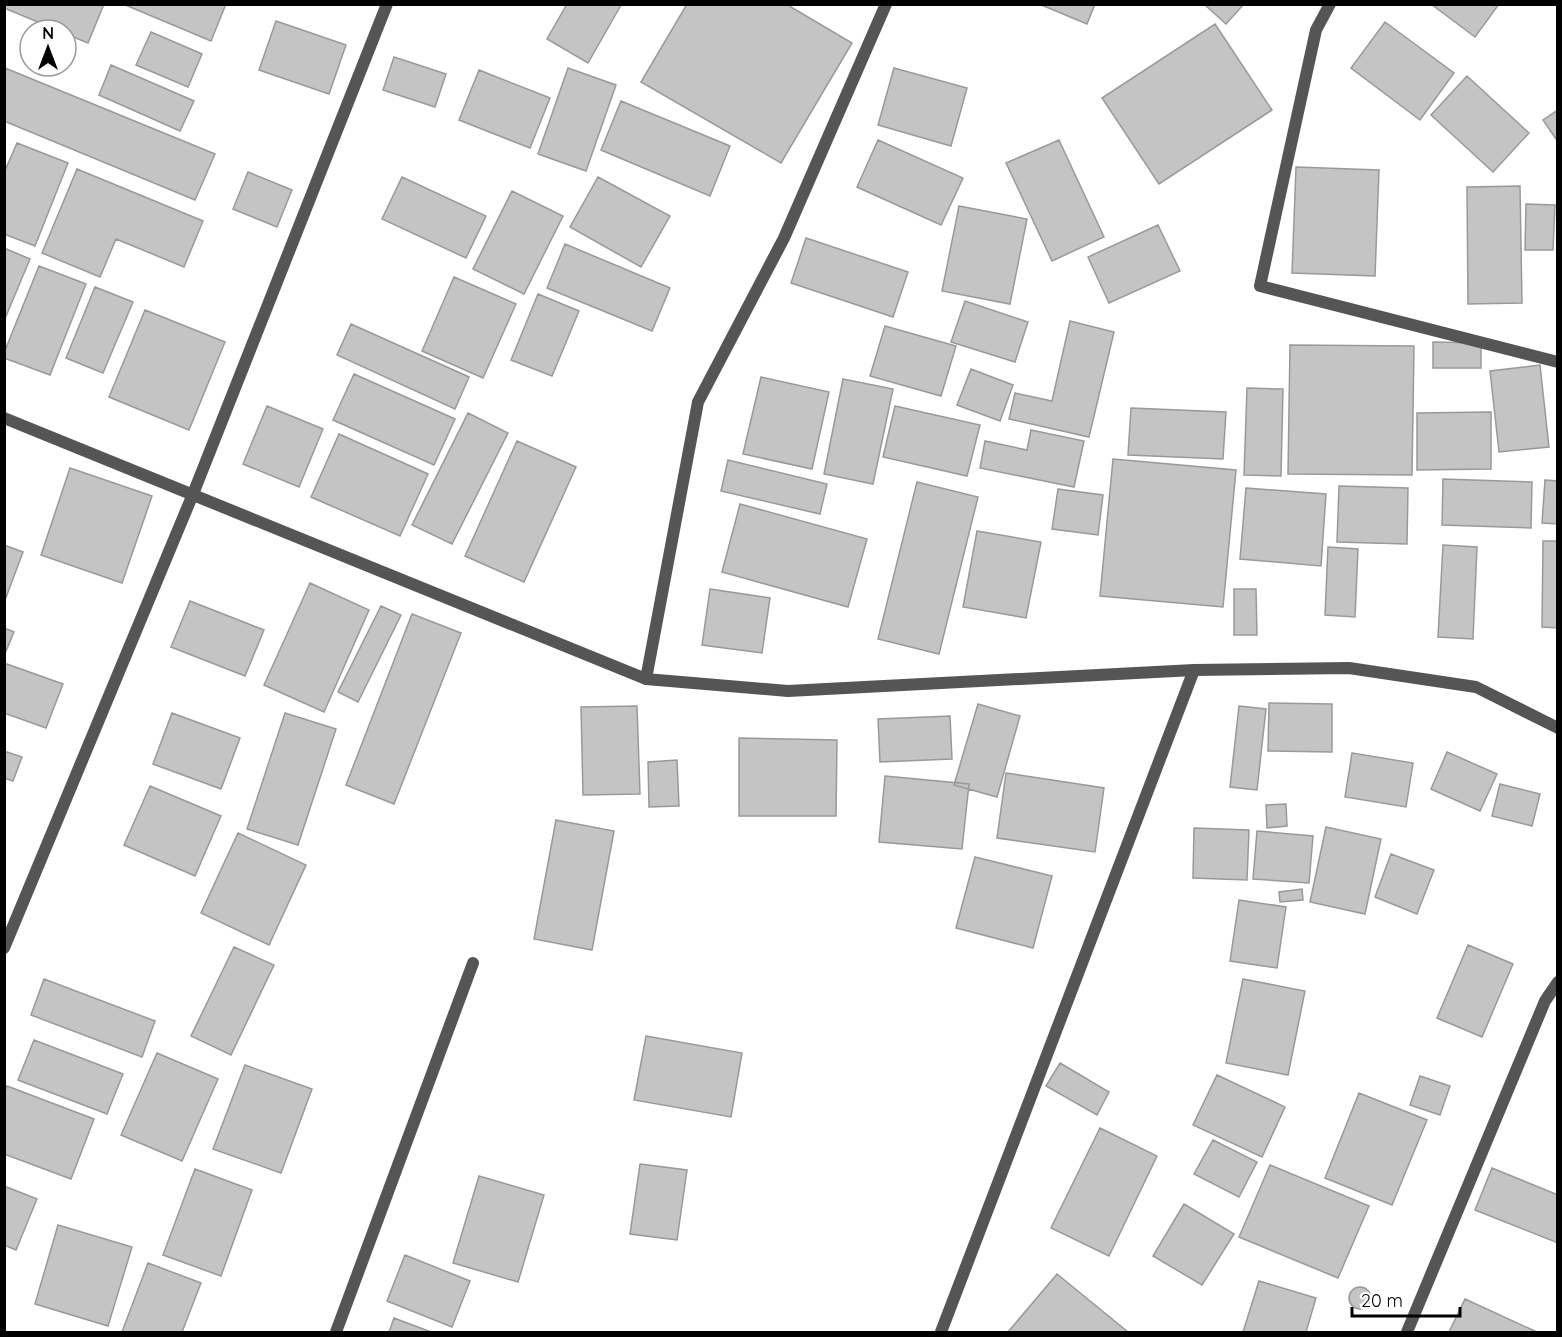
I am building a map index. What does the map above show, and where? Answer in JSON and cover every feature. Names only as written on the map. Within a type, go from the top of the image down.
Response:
[{"type":"street","points":[[4,948],[194,494],[387,4]]},
{"type":"street","points":[[646,679],[698,402],[784,238],[886,4]]},
{"type":"street","points":[[1330,4],[1316,30],[1260,286],[1557,362]]},
{"type":"street","points":[[4,418],[646,679],[788,691],[1194,669],[1349,668],[1476,687],[1557,728]]},
{"type":"street","points":[[941,1332],[1194,669]]},
{"type":"street","points":[[336,1332],[473,963]]},
{"type":"street","points":[[1407,1332],[1545,1001],[1557,982]]},
{"type":"building","points":[[4,4],[104,4],[88,43],[78,39],[78,18],[28,18],[4,8]]},
{"type":"building","points":[[123,4],[226,4],[211,41]]},
{"type":"building","points":[[567,4],[621,5],[588,63],[547,39]]},
{"type":"building","points":[[687,4],[786,4],[852,43],[781,163],[641,82]]},
{"type":"building","points":[[1039,4],[1095,4],[1087,24]]},
{"type":"building","points":[[1204,4],[1244,4],[1226,24]]},
{"type":"building","points":[[1431,4],[1499,4],[1475,37]]},
{"type":"building","points":[[276,21],[346,45],[329,94],[259,70]]},
{"type":"building","points":[[1385,22],[1454,73],[1420,120],[1351,68]]},
{"type":"building","points":[[1215,24],[1272,110],[1159,184],[1102,98]]},
{"type":"building","points":[[151,32],[202,54],[188,87],[136,65]]},
{"type":"building","points":[[394,57],[446,74],[435,107],[383,90]]},
{"type":"building","points":[[111,65],[194,101],[180,131],[99,95]]},
{"type":"building","points":[[5,68],[18,73],[18,78],[29,78],[215,154],[195,200],[4,121]]},
{"type":"building","points":[[568,68],[616,85],[586,171],[538,154]]},
{"type":"building","points":[[894,68],[967,88],[951,146],[878,125]]},
{"type":"building","points":[[479,70],[550,98],[530,148],[459,120]]},
{"type":"building","points":[[1467,76],[1529,133],[1493,172],[1431,115]]},
{"type":"building","points":[[621,101],[730,146],[710,196],[601,150]]},
{"type":"building","points":[[1558,110],[1558,142],[1543,120]]},
{"type":"building","points":[[878,140],[963,178],[941,225],[857,187]]},
{"type":"building","points":[[1059,140],[1104,237],[1052,261],[1006,163]]},
{"type":"building","points":[[17,143],[68,163],[35,246],[4,234],[4,173]]},
{"type":"building","points":[[1296,167],[1379,170],[1375,276],[1292,273]]},
{"type":"building","points":[[77,169],[203,221],[184,267],[116,239],[100,277],[42,253]]},
{"type":"building","points":[[248,172],[292,190],[277,227],[233,209]]},
{"type":"building","points":[[402,177],[486,216],[466,258],[382,219]]},
{"type":"building","points":[[598,177],[670,216],[641,267],[570,227]]},
{"type":"building","points":[[1520,186],[1522,303],[1468,304],[1467,187]]},
{"type":"building","points":[[512,191],[563,216],[524,294],[473,269]]},
{"type":"building","points":[[1526,204],[1555,205],[1553,250],[1525,250]]},
{"type":"building","points":[[959,206],[1027,219],[1010,304],[942,291]]},
{"type":"building","points":[[1158,225],[1180,271],[1109,303],[1088,257]]},
{"type":"building","points":[[806,238],[908,272],[893,317],[791,283]]},
{"type":"building","points":[[565,244],[670,288],[652,331],[547,288]]},
{"type":"building","points":[[4,248],[30,259],[4,321]]},
{"type":"building","points":[[39,266],[86,284],[50,375],[4,358]]},
{"type":"building","points":[[454,277],[516,304],[483,378],[422,351]]},
{"type":"building","points":[[95,287],[133,302],[103,373],[66,358]]},
{"type":"building","points":[[538,294],[579,311],[552,376],[511,360]]},
{"type":"building","points":[[965,301],[1028,322],[1015,362],[951,342]]},
{"type":"building","points":[[145,310],[225,342],[189,430],[109,397]]},
{"type":"building","points":[[1070,321],[1114,332],[1089,437],[1009,419],[1015,393],[1052,401]]},
{"type":"building","points":[[351,324],[469,377],[455,409],[337,355]]},
{"type":"building","points":[[885,326],[956,346],[941,396],[870,376]]},
{"type":"building","points":[[1433,342],[1481,343],[1481,368],[1433,368]]},
{"type":"building","points":[[1290,345],[1414,346],[1412,475],[1288,474]]},
{"type":"building","points":[[1540,365],[1549,447],[1499,452],[1490,371]]},
{"type":"building","points":[[971,369],[1013,385],[1000,421],[957,405]]},
{"type":"building","points":[[354,374],[455,419],[434,465],[333,420]]},
{"type":"building","points":[[761,377],[829,392],[812,469],[743,454]]},
{"type":"building","points":[[843,379],[893,389],[873,484],[824,474]]},
{"type":"building","points":[[1247,388],[1283,389],[1281,476],[1244,475]]},
{"type":"building","points":[[267,406],[323,429],[299,487],[243,464]]},
{"type":"building","points":[[895,406],[980,425],[967,476],[883,457]]},
{"type":"building","points":[[1131,408],[1226,412],[1223,459],[1128,455]]},
{"type":"building","points":[[1491,412],[1491,469],[1417,470],[1417,413]]},
{"type":"building","points":[[468,413],[508,433],[452,544],[412,525]]},
{"type":"building","points":[[1031,430],[1084,441],[1074,487],[980,468],[985,441],[1027,450]]},
{"type":"building","points":[[339,434],[428,474],[400,536],[311,497]]},
{"type":"building","points":[[517,441],[576,467],[524,582],[465,556]]},
{"type":"building","points":[[1113,459],[1236,470],[1223,607],[1100,596]]},
{"type":"building","points":[[728,460],[827,484],[820,514],[721,491]]},
{"type":"building","points":[[70,468],[152,496],[122,583],[41,555]]},
{"type":"building","points":[[1443,479],[1532,482],[1531,528],[1442,525]]},
{"type":"building","points":[[1545,480],[1558,481],[1558,524],[1542,523]]},
{"type":"building","points":[[917,482],[978,497],[939,654],[878,639]]},
{"type":"building","points":[[1339,486],[1408,488],[1407,544],[1337,542]]},
{"type":"building","points":[[1246,488],[1326,494],[1321,566],[1240,559]]},
{"type":"building","points":[[1058,489],[1103,495],[1098,535],[1052,529]]},
{"type":"building","points":[[740,504],[867,539],[848,607],[722,572]]},
{"type":"building","points":[[977,531],[1041,542],[1026,618],[963,607]]},
{"type":"building","points":[[1543,541],[1558,541],[1558,628],[1542,627]]},
{"type":"building","points":[[4,545],[23,552],[4,603]]},
{"type":"building","points":[[1443,545],[1477,547],[1473,639],[1438,637]]},
{"type":"building","points":[[1328,547],[1358,549],[1355,617],[1325,615]]},
{"type":"building","points":[[310,583],[369,610],[324,712],[264,685]]},
{"type":"building","points":[[710,589],[770,598],[762,653],[702,645]]},
{"type":"building","points":[[1234,589],[1256,589],[1257,635],[1234,635]]},
{"type":"building","points":[[190,601],[264,630],[245,676],[171,647]]},
{"type":"building","points":[[381,606],[401,615],[358,702],[338,692]]},
{"type":"building","points":[[412,614],[461,633],[394,804],[346,785]]},
{"type":"building","points":[[4,628],[14,632],[4,656]]},
{"type":"building","points":[[4,663],[63,684],[46,728],[4,713]]},
{"type":"building","points":[[1269,703],[1332,704],[1332,752],[1268,751]]},
{"type":"building","points":[[978,704],[1020,716],[997,797],[954,785]]},
{"type":"building","points":[[637,706],[640,794],[583,795],[581,707]]},
{"type":"building","points":[[1239,706],[1266,709],[1257,790],[1230,787]]},
{"type":"building","points":[[172,713],[240,738],[221,789],[153,764]]},
{"type":"building","points":[[285,713],[336,729],[298,845],[247,829]]},
{"type":"building","points":[[950,716],[952,759],[880,762],[878,719]]},
{"type":"building","points":[[739,738],[837,740],[836,816],[739,816]]},
{"type":"building","points":[[4,751],[22,757],[13,781],[4,778]]},
{"type":"building","points":[[1447,752],[1497,774],[1480,811],[1431,789]]},
{"type":"building","points":[[1352,753],[1413,763],[1406,807],[1345,797]]},
{"type":"building","points":[[677,760],[679,806],[649,807],[648,762]]},
{"type":"building","points":[[1006,773],[1104,788],[1095,852],[997,838]]},
{"type":"building","points":[[885,776],[969,784],[962,849],[879,842]]},
{"type":"building","points":[[1500,784],[1540,794],[1532,826],[1492,816]]},
{"type":"building","points":[[150,786],[221,816],[195,876],[124,845]]},
{"type":"building","points":[[1286,804],[1287,826],[1267,828],[1266,805]]},
{"type":"building","points":[[556,820],[614,831],[592,950],[534,939]]},
{"type":"building","points":[[1326,827],[1381,839],[1365,914],[1310,902]]},
{"type":"building","points":[[1194,828],[1249,830],[1247,880],[1193,878]]},
{"type":"building","points":[[1257,831],[1313,836],[1309,883],[1253,879]]},
{"type":"building","points":[[238,833],[306,865],[269,945],[201,913]]},
{"type":"building","points":[[1391,854],[1434,870],[1417,914],[1375,897]]},
{"type":"building","points":[[975,857],[1052,876],[1033,948],[956,928]]},
{"type":"building","points":[[1302,889],[1303,900],[1280,902],[1279,892]]},
{"type":"building","points":[[1239,900],[1286,907],[1277,968],[1230,961]]},
{"type":"building","points":[[1468,945],[1513,964],[1482,1037],[1437,1018]]},
{"type":"building","points":[[234,947],[274,965],[231,1055],[191,1036]]},
{"type":"building","points":[[44,979],[155,1021],[142,1057],[31,1015]]},
{"type":"building","points":[[1243,979],[1305,991],[1288,1075],[1226,1063]]},
{"type":"building","points":[[646,1036],[742,1053],[731,1117],[634,1100]]},
{"type":"building","points":[[34,1040],[123,1074],[107,1114],[18,1080]]},
{"type":"building","points":[[157,1053],[218,1079],[182,1161],[121,1135]]},
{"type":"building","points":[[1060,1063],[1109,1092],[1097,1115],[1046,1086]]},
{"type":"building","points":[[245,1065],[312,1089],[281,1173],[213,1149]]},
{"type":"building","points":[[1217,1075],[1285,1107],[1262,1157],[1193,1125]]},
{"type":"building","points":[[1420,1076],[1450,1086],[1440,1115],[1410,1105]]},
{"type":"building","points":[[7,1086],[94,1119],[71,1179],[4,1154],[4,1093]]},
{"type":"building","points":[[1359,1093],[1427,1120],[1392,1205],[1325,1178]]},
{"type":"building","points":[[1100,1128],[1157,1156],[1109,1256],[1051,1228]]},
{"type":"building","points":[[1213,1140],[1257,1162],[1239,1197],[1194,1174]]},
{"type":"building","points":[[640,1164],[687,1170],[677,1240],[630,1234]]},
{"type":"building","points":[[1270,1165],[1369,1206],[1338,1278],[1239,1237]]},
{"type":"building","points":[[1492,1168],[1558,1195],[1558,1243],[1475,1210]]},
{"type":"building","points":[[195,1169],[252,1190],[221,1276],[163,1255]]},
{"type":"building","points":[[479,1176],[544,1195],[518,1282],[453,1263]]},
{"type":"building","points":[[4,1186],[37,1199],[16,1250],[4,1245]]},
{"type":"building","points":[[1184,1204],[1234,1234],[1202,1285],[1153,1256]]},
{"type":"building","points":[[58,1225],[132,1247],[108,1326],[35,1304]]},
{"type":"building","points":[[405,1255],[470,1281],[452,1327],[387,1301]]},
{"type":"building","points":[[148,1263],[201,1283],[182,1332],[122,1332]]},
{"type":"building","points":[[1057,1274],[1128,1332],[1008,1332]]},
{"type":"building","points":[[1259,1281],[1316,1298],[1306,1332],[1243,1332]]},
{"type":"building","points":[[1360,1287],[1368,1290],[1371,1298],[1368,1306],[1360,1309],[1352,1306],[1349,1298],[1352,1290]]},
{"type":"building","points":[[1465,1299],[1537,1332],[1449,1332]]},
{"type":"building","points":[[394,1318],[431,1332],[389,1332]]}]
